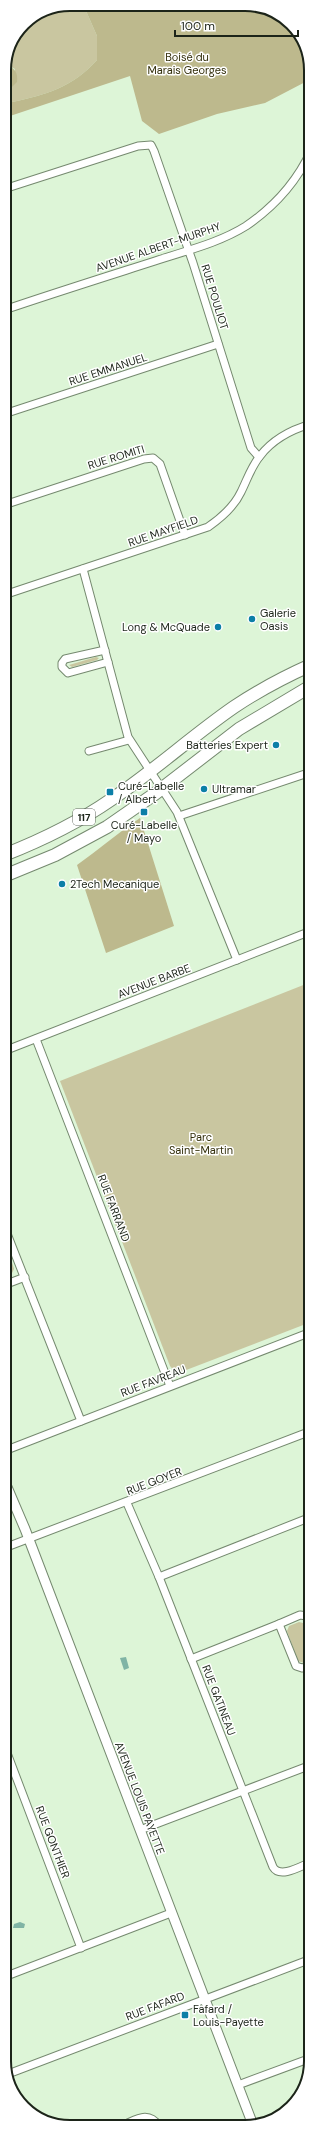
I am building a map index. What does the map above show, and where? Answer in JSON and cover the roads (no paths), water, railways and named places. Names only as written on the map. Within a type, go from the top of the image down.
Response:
[{"type":"main road","name":"117","points":[[11,852],[36,842],[79,820],[113,799],[235,707],[268,686],[304,668]]},
{"type":"main road","name":"117","points":[[11,873],[46,859],[90,837],[124,817],[239,729],[304,690]]},
{"type":"street","name":"RUE POULIOT","points":[[11,187],[138,146],[149,144],[154,151],[188,250],[251,448],[259,457]]},
{"type":"street","name":"AVENUE ALBERT-MURPHY","points":[[11,308],[188,250],[233,233],[264,212],[291,184],[304,163]]},
{"type":"street","name":"RUE EMMANUEL","points":[[11,412],[218,344]]},
{"type":"street","name":"RUE MAYFIELD","points":[[11,593],[208,527],[228,510],[239,497],[259,457],[285,433],[304,426]]},
{"type":"street","name":"RUE ROMITI","points":[[11,503],[144,459],[153,458],[160,464],[185,535]]},
{"type":"street","points":[[83,569],[130,740],[179,816],[237,960]]},
{"type":"street","points":[[105,650],[66,659],[62,663],[62,667],[68,673],[108,662]]},
{"type":"street","points":[[89,751],[130,740]]},
{"type":"street","points":[[179,816],[304,774]]},
{"type":"street","name":"AVENUE BARBE","points":[[11,1048],[304,934]]},
{"type":"street","name":"RUE FARRAND","points":[[36,1039],[170,1386]]},
{"type":"street","points":[[11,1251],[25,1278],[81,1421]]},
{"type":"street","points":[[11,1283],[25,1278]]},
{"type":"street","name":"RUE FAVREAU","points":[[11,1448],[304,1335]]},
{"type":"street","name":"RUE GOYER","points":[[11,1545],[127,1503],[304,1434]]},
{"type":"street","name":"AVENUE LOUIS PAYETTE","points":[[11,1497],[251,2120]]},
{"type":"street","name":"RUE GATINEAU","points":[[127,1503],[159,1577],[276,1871],[285,1872],[304,1865]]},
{"type":"street","points":[[159,1577],[304,1520]]},
{"type":"street","points":[[192,1659],[302,1615],[304,1616]]},
{"type":"street","points":[[279,1624],[296,1666],[304,1668]]},
{"type":"street","name":"RUE GONTHIER","points":[[11,1763],[81,1948]]},
{"type":"street","points":[[140,1830],[304,1768]]},
{"type":"street","points":[[11,1974],[171,1913]]},
{"type":"street","name":"RUE FAFARD","points":[[12,2072],[304,1962]]},
{"type":"street","points":[[238,2085],[304,2061]]},
{"type":"street","points":[[136,2120],[146,2116],[155,2120]]},
{"type":"water","points":[[126,1657],[129,1668],[124,1670],[120,1658]]},
{"type":"water","points":[[20,1922],[25,1924],[24,1928],[13,1928],[14,1924]]},
{"type":"place","name":"Galerie Oasis","points":[[252,619]]},
{"type":"place","name":"Long & McQuade","points":[[218,627]]},
{"type":"place","name":"Batteries Expert","points":[[276,745]]},
{"type":"place","name":"Ultramar","points":[[204,789]]},
{"type":"place","name":"Curé-Labelle / Albert","points":[[110,792]]},
{"type":"place","name":"Curé-Labelle / Mayo","points":[[144,812]]},
{"type":"place","name":"2Tech Mecanique","points":[[62,884]]},
{"type":"place","name":"Fafard / Louis-Payette","points":[[185,2015]]},
{"type":"park label","name":"Boisé du Marais Georges","points":[[187,63]]},
{"type":"park label","name":"Parc Saint-Martin","points":[[201,1143]]}]
